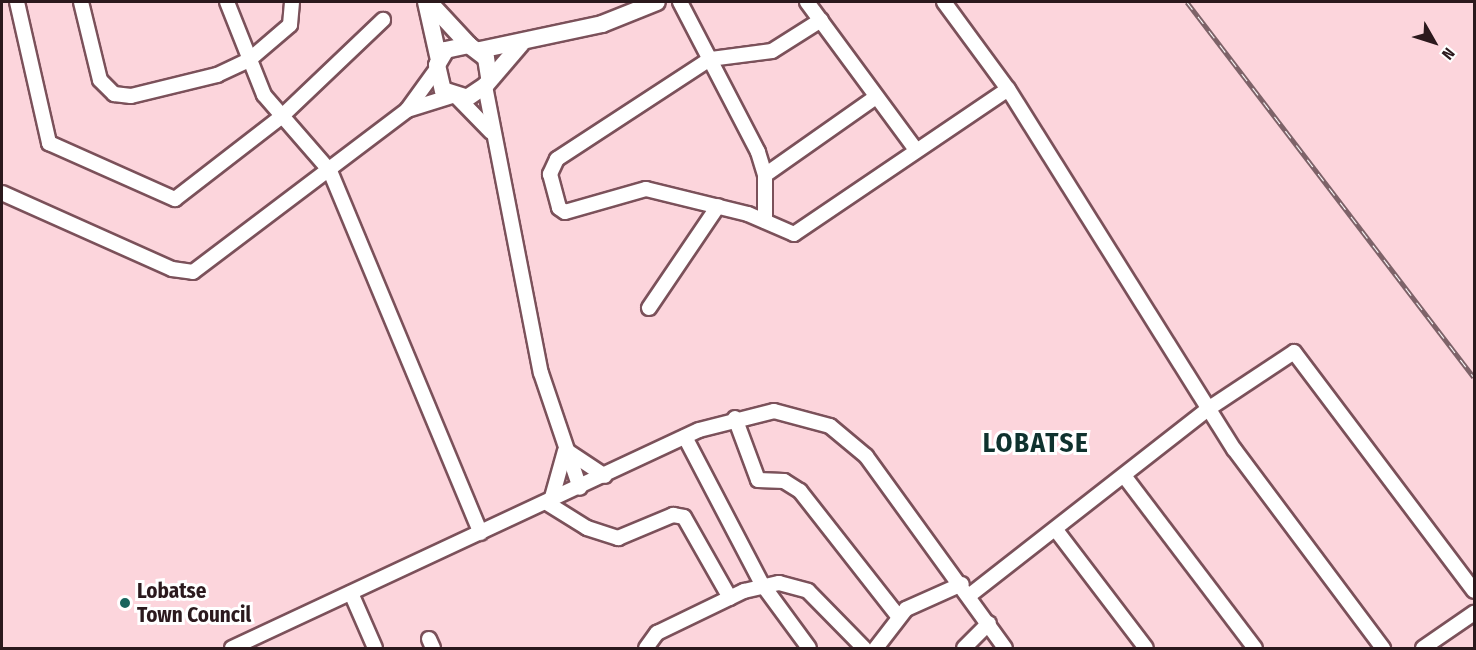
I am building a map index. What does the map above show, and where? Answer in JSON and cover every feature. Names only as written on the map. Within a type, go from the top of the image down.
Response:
[{"type":"main road","points":[[427,2],[474,48],[487,82]]},
{"type":"main road","points":[[427,2],[438,81],[454,97],[487,82],[520,44]]},
{"type":"main road","points":[[437,65],[457,45],[474,48],[520,44],[602,24],[657,2]]},
{"type":"street","points":[[17,2],[46,138],[59,150],[179,199],[281,117],[383,20]]},
{"type":"street","points":[[81,2],[95,70],[114,94],[180,86],[249,60],[290,25],[292,2]]},
{"type":"street","points":[[227,2],[249,60],[281,117],[330,171],[481,533]]},
{"type":"street","points":[[680,2],[710,58],[765,175],[765,221]]},
{"type":"street","points":[[807,2],[916,150]]},
{"type":"street","points":[[944,2],[1008,89],[1208,409],[1383,648]]},
{"type":"street","points":[[821,20],[772,51],[710,58],[557,159],[550,174],[562,211],[632,190],[718,206],[765,221],[786,233],[803,230],[916,150],[1008,89]]},
{"type":"street","points":[[2,193],[171,270],[193,272],[330,171],[407,110],[437,65]]},
{"type":"street","points":[[487,82],[490,132],[541,373],[580,488]]},
{"type":"street","points":[[407,110],[454,97],[490,132]]},
{"type":"street","points":[[765,175],[876,97]]},
{"type":"street","points":[[649,308],[718,206]]},
{"type":"street","points":[[876,648],[898,616],[966,590],[1056,530],[1208,409],[1282,357],[1299,355],[1474,591]]},
{"type":"street","points":[[232,648],[548,503],[685,437],[735,418],[794,412],[830,426],[866,456],[966,590],[1005,648]]},
{"type":"street","points":[[735,418],[758,480],[784,481],[800,491],[898,616]]},
{"type":"street","points":[[685,437],[762,584],[809,648]]},
{"type":"street","points":[[566,448],[605,476]]},
{"type":"street","points":[[548,503],[566,448]]},
{"type":"street","points":[[1125,477],[1255,648]]},
{"type":"street","points":[[548,503],[587,528],[618,538],[674,515],[684,517],[730,598]]},
{"type":"street","points":[[1056,530],[1146,648]]},
{"type":"street","points":[[646,648],[657,633],[762,584],[808,591],[864,648]]},
{"type":"street","points":[[351,593],[375,648]]},
{"type":"street","points":[[1423,648],[1474,613]]},
{"type":"street","points":[[964,648],[989,623]]},
{"type":"railway","points":[[1187,2],[1474,377]]},
{"type":"place","name":"Lobatse Town Council","points":[[125,603]]},
{"type":"district","name":"LOBATSE","points":[[1036,444]]}]
